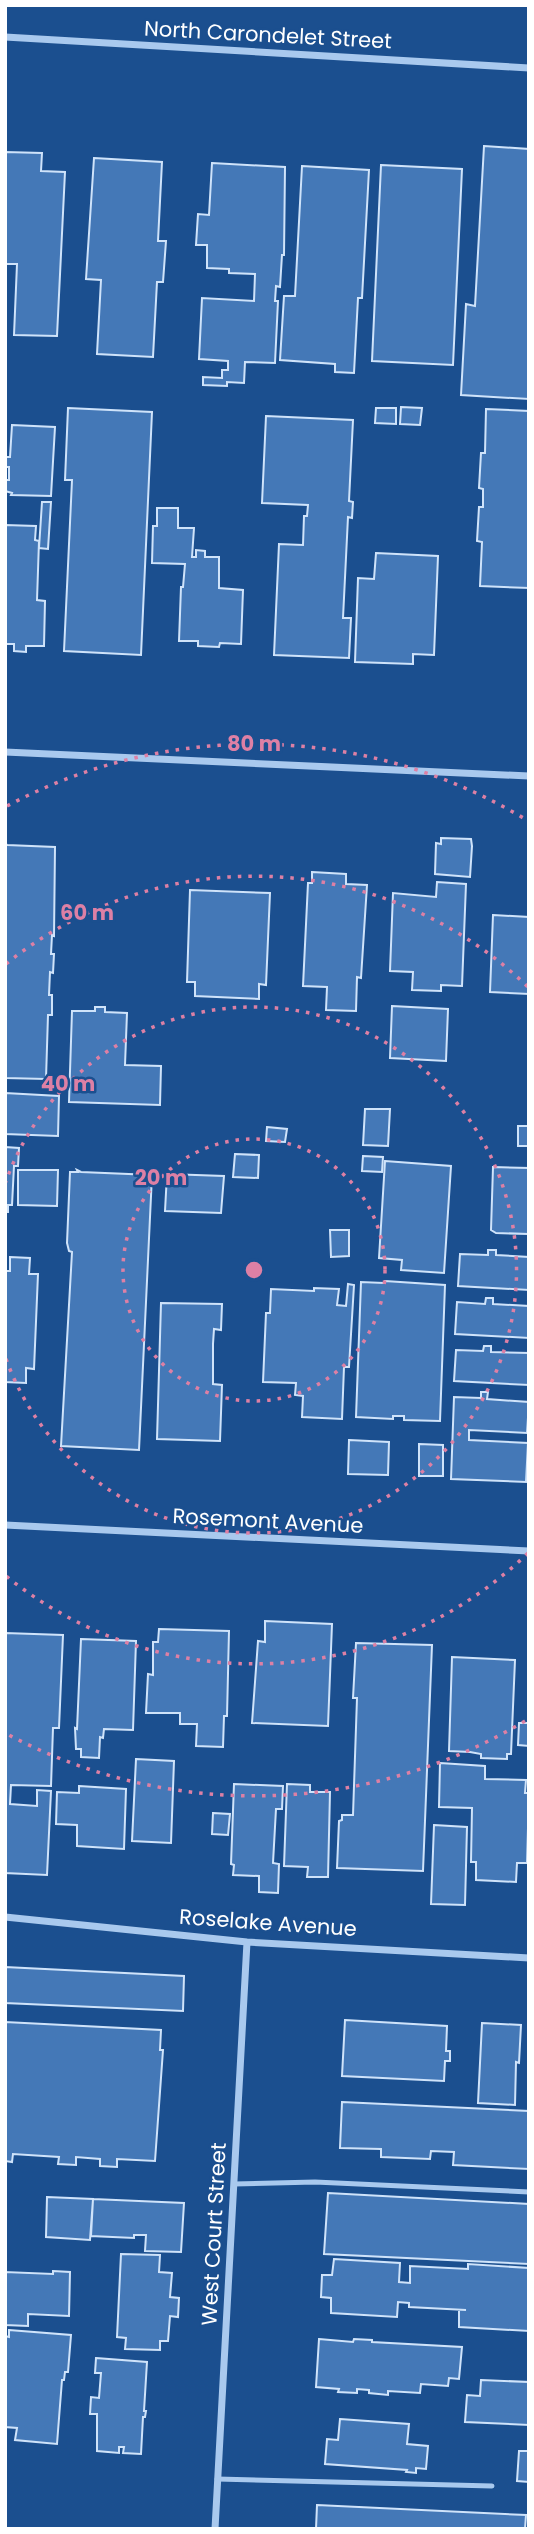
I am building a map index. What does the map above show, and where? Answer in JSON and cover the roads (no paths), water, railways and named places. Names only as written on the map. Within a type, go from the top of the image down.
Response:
[{"type":"street","name":"North Carondelet Street","points":[[5,37],[529,68]]},
{"type":"street","points":[[5,752],[529,776]]},
{"type":"street","name":"Rosemont Avenue","points":[[5,1525],[529,1551]]},
{"type":"street","name":"Roselake Avenue","points":[[5,1917],[247,1941],[529,1958]]},
{"type":"street","name":"West Court Street","points":[[215,2529],[247,1941]]},
{"type":"lane","points":[[234,2184],[315,2182],[529,2192]]},
{"type":"lane","points":[[218,2479],[492,2486]]}]
